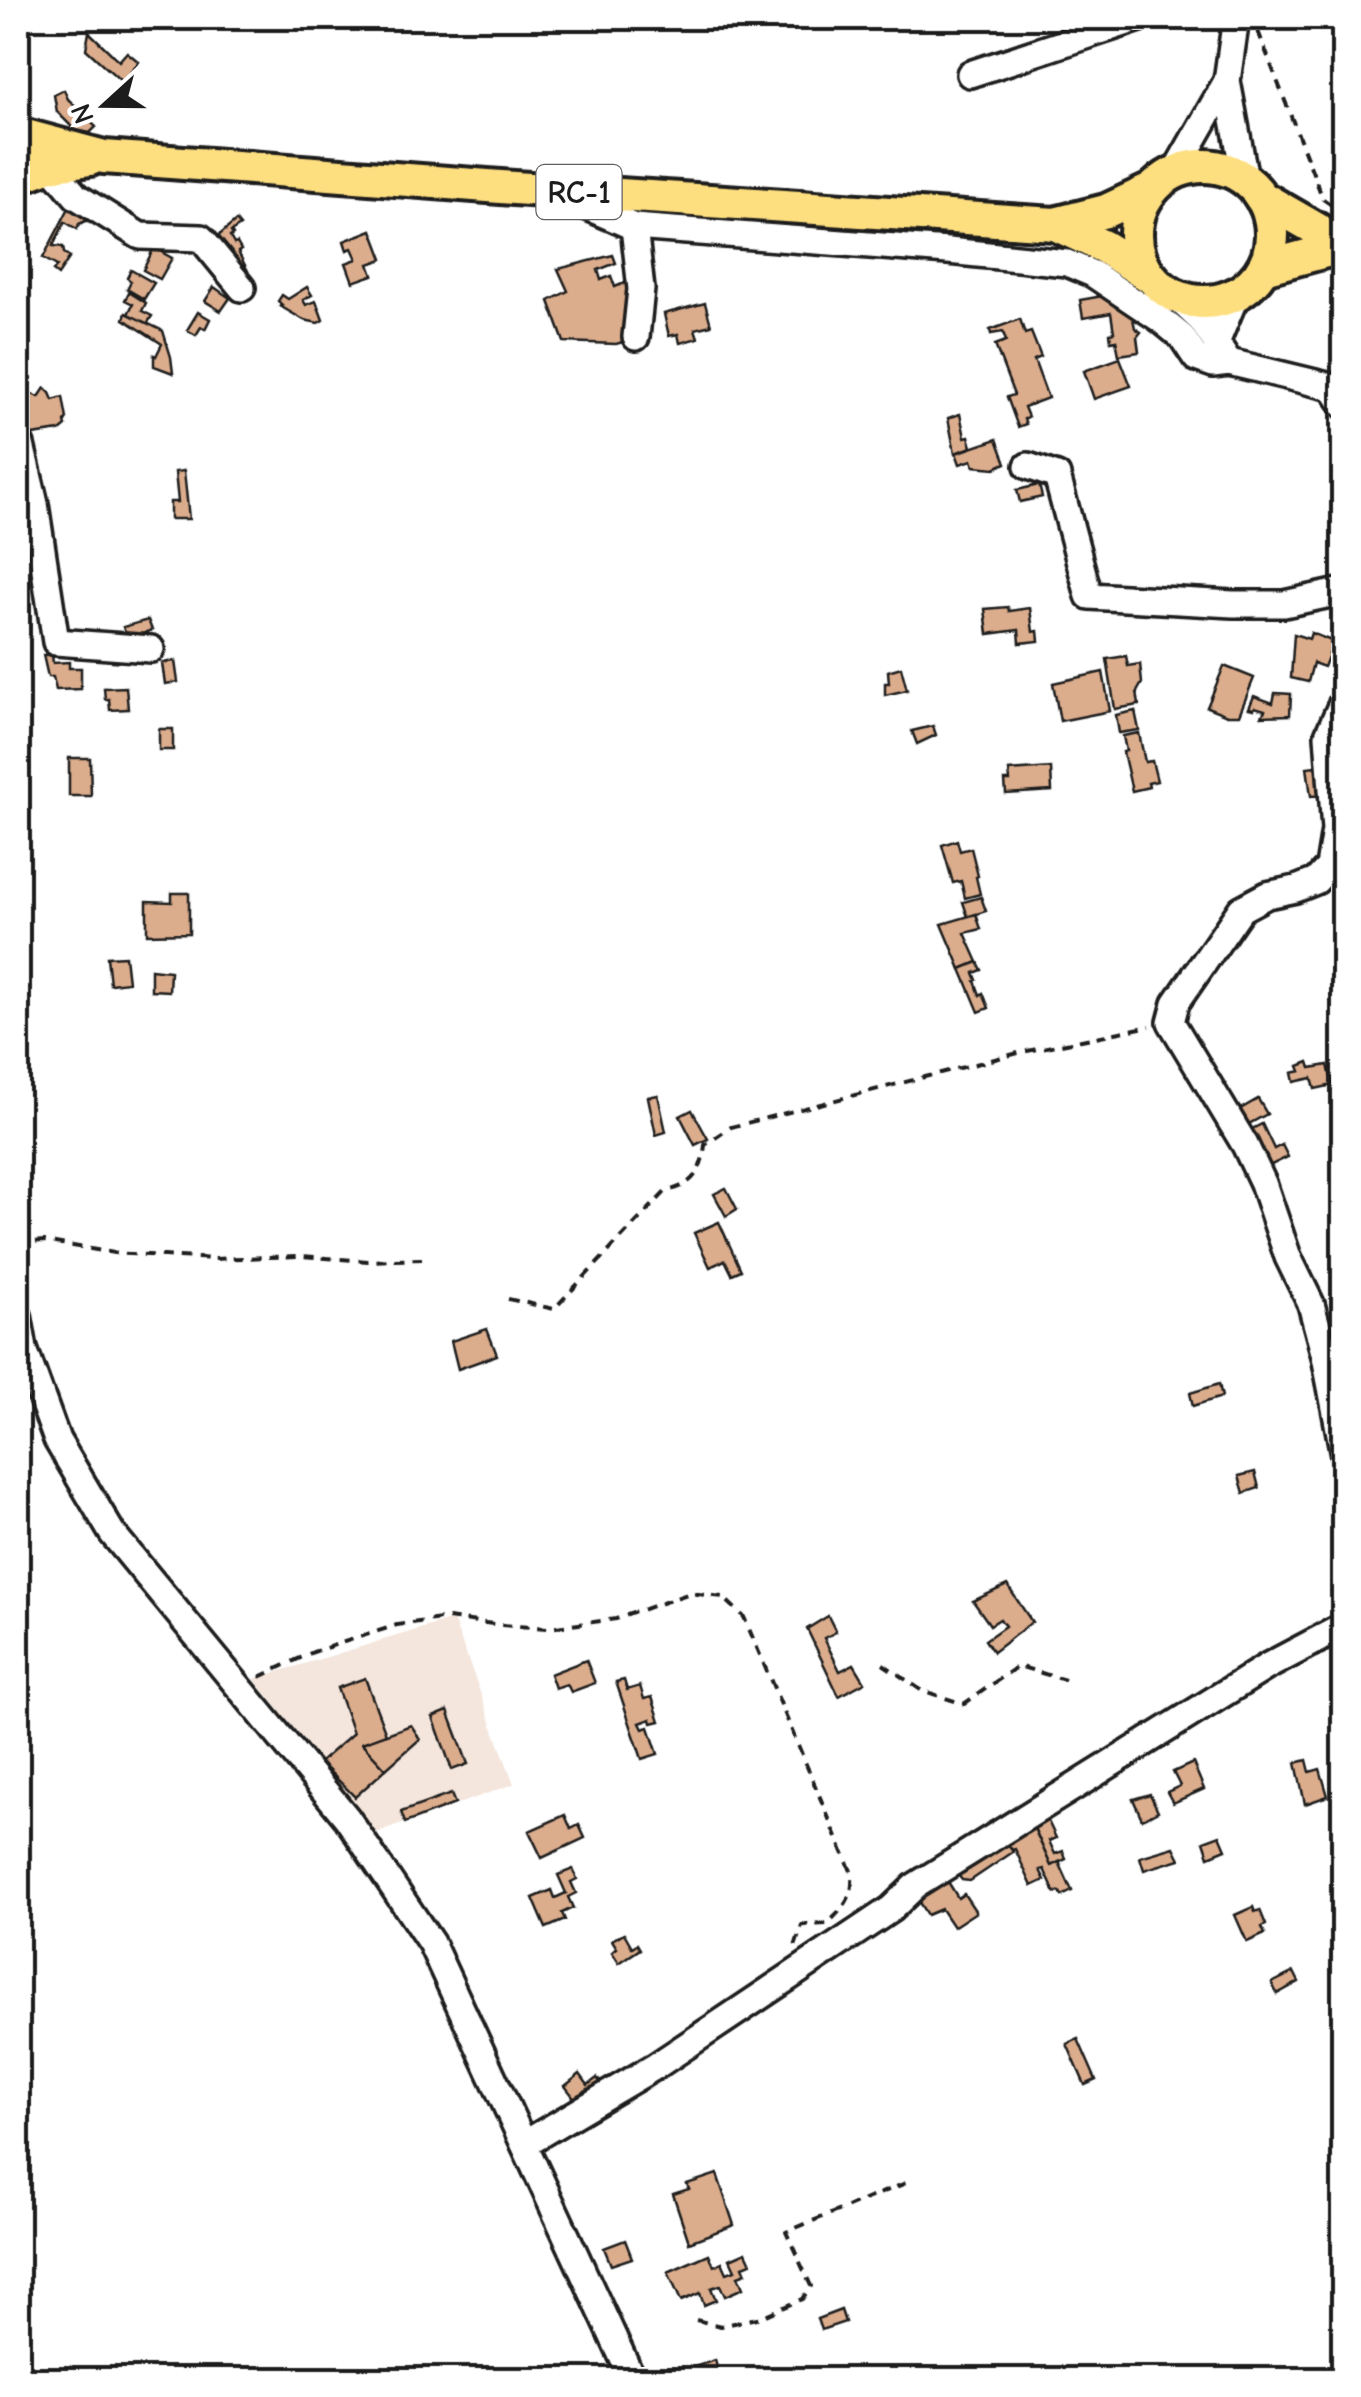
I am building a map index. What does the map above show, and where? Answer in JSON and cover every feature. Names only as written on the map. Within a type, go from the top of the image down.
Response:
[{"type":"main road","name":"RC-1","points":[[18,134],[104,157],[1054,224],[1106,211],[1195,166],[1218,167],[1343,234]]},
{"type":"main road","name":"RC-1","points":[[18,177],[50,165],[104,157]]},
{"type":"main road","points":[[1164,180],[1141,206],[1135,232],[1140,260],[1164,287],[1196,303],[1236,295],[1263,268],[1272,244],[1271,221],[1253,188]]},
{"type":"main road","name":"RC-1","points":[[1054,224],[1104,247],[1164,287]]},
{"type":"main road","points":[[1263,268],[1343,234]]},
{"type":"street","points":[[970,74],[1140,18]]},
{"type":"street","points":[[1236,18],[1227,81],[1253,188]]},
{"type":"street","points":[[1164,180],[1227,81]]},
{"type":"street","points":[[50,165],[76,196],[140,236],[201,238],[242,288]]},
{"type":"street","points":[[548,190],[634,228],[1067,263],[1130,297],[1182,337],[1196,358],[1213,364],[1223,353],[1236,295]]},
{"type":"street","points":[[634,228],[691,199]]},
{"type":"street","points":[[634,228],[641,289],[636,337]]},
{"type":"street","points":[[1164,287],[1201,320],[1223,353],[1332,387],[1344,405]]},
{"type":"street","points":[[18,443],[34,504],[56,642],[151,648]]},
{"type":"street","points":[[1028,466],[1058,476],[1088,596],[1284,604],[1344,591]]},
{"type":"street","points":[[1344,700],[1328,735],[1335,830],[1329,867],[1316,881],[1266,895],[1242,909],[1176,1003],[1170,1022],[1245,1145],[1263,1183],[1288,1256],[1311,1304],[1344,1454]]},
{"type":"street","points":[[18,1315],[24,1349],[57,1440],[112,1534],[348,1818],[431,1942],[633,2380]]},
{"type":"street","points":[[524,2144],[656,2066],[891,1910],[915,1886],[1268,1666],[1344,1626]]},
{"type":"path","points":[[1252,18],[1322,199],[1343,234]]},
{"type":"path","points":[[508,1300],[554,1308],[666,1191],[682,1188],[703,1167],[706,1145],[731,1127],[1022,1052],[1170,1022]]},
{"type":"path","points":[[18,1243],[44,1241],[114,1253],[213,1259],[422,1259]]},
{"type":"path","points":[[239,1688],[313,1652],[396,1624],[448,1618],[549,1628],[616,1619],[690,1593],[723,1597],[744,1617],[854,1886],[845,1906],[828,1924],[802,1925],[784,1980]]},
{"type":"path","points":[[883,1664],[921,1690],[964,1704],[1018,1666],[1065,1680]]},
{"type":"path","points":[[696,2320],[722,2326],[761,2317],[802,2299],[810,2286],[786,2232],[913,2180]]},
{"type":"shaded area","points":[[453,1619],[514,1784],[377,1833],[254,1679]]},
{"type":"building","points":[[89,32],[119,61],[127,52],[139,62],[122,82],[86,49]]},
{"type":"building","points":[[64,90],[96,127],[90,133],[71,129],[57,112],[54,95]]},
{"type":"building","points":[[71,204],[93,216],[90,223],[79,224],[77,229],[65,222],[53,246],[63,247],[70,257],[58,275],[53,271],[57,266],[43,258]]},
{"type":"building","points":[[236,221],[240,226],[230,237],[241,250],[238,252],[248,271],[237,276],[217,237]]},
{"type":"building","points":[[372,230],[383,259],[369,264],[373,275],[353,282],[346,263],[357,259],[344,241]]},
{"type":"building","points":[[154,248],[172,258],[160,279],[143,270]]},
{"type":"building","points":[[613,255],[616,263],[598,270],[601,280],[611,276],[615,287],[634,279],[630,340],[616,344],[564,342],[549,301],[568,291],[558,269]]},
{"type":"building","points":[[131,270],[154,283],[144,299],[127,289]]},
{"type":"building","points":[[214,287],[230,298],[221,311],[205,301]]},
{"type":"building","points":[[307,287],[312,295],[303,300],[306,305],[316,301],[323,320],[318,323],[304,320],[278,301],[282,295],[288,299]]},
{"type":"building","points":[[129,292],[146,303],[142,311],[152,316],[147,324],[128,314],[133,304],[125,300]]},
{"type":"building","points":[[1114,294],[1116,307],[1127,305],[1135,328],[1141,332],[1137,337],[1139,352],[1119,355],[1116,340],[1111,341],[1111,313],[1083,318],[1080,300]]},
{"type":"building","points":[[705,303],[711,325],[695,329],[698,338],[680,343],[678,334],[669,336],[664,314]]},
{"type":"building","points":[[198,312],[210,319],[196,335],[187,330]]},
{"type":"building","points":[[126,313],[163,331],[173,373],[154,366],[154,355],[162,344],[124,319]]},
{"type":"building","points":[[1020,319],[1025,334],[1031,332],[1041,357],[1034,360],[1048,398],[1024,407],[1026,424],[1018,427],[1007,397],[1014,395],[995,345],[1006,341],[1003,332],[991,334],[990,330]]},
{"type":"building","points":[[1120,358],[1131,386],[1094,399],[1084,371]]},
{"type":"building","points":[[18,382],[20,388],[39,397],[45,388],[53,400],[63,397],[66,426],[60,431],[25,436],[23,429],[18,429]]},
{"type":"building","points":[[960,414],[965,437],[969,436],[972,447],[955,453],[948,418]]},
{"type":"building","points":[[997,439],[1006,463],[995,468],[974,466],[972,460],[960,464],[956,453]]},
{"type":"building","points":[[184,471],[189,519],[170,519],[170,502],[178,502],[175,472]]},
{"type":"building","points":[[1039,485],[1042,497],[1020,502],[1017,490]]},
{"type":"building","points":[[1008,607],[1009,611],[1030,608],[1033,632],[1038,631],[1039,641],[1020,643],[1019,630],[988,634],[985,609]]},
{"type":"building","points":[[148,620],[152,630],[129,643],[123,627]]},
{"type":"building","points":[[1311,633],[1334,642],[1324,667],[1313,663],[1308,682],[1291,678],[1294,634],[1309,639]]},
{"type":"building","points":[[43,655],[52,655],[53,663],[69,662],[69,668],[81,668],[81,689],[56,690]]},
{"type":"building","points":[[1126,656],[1128,666],[1140,664],[1139,705],[1115,709],[1107,659]]},
{"type":"building","points":[[175,661],[178,682],[165,684],[162,663]]},
{"type":"building","points":[[1224,666],[1254,678],[1239,715],[1207,707]]},
{"type":"building","points":[[901,667],[907,690],[885,695],[888,671]]},
{"type":"building","points":[[1103,672],[1110,711],[1060,721],[1053,683]]},
{"type":"building","points":[[126,687],[128,709],[110,710],[104,688]]},
{"type":"building","points":[[1275,693],[1291,694],[1290,715],[1262,716],[1265,710],[1249,708],[1254,696],[1273,703]]},
{"type":"building","points":[[1135,711],[1139,730],[1119,733],[1116,715]]},
{"type":"building","points":[[933,726],[936,735],[917,744],[912,731]]},
{"type":"building","points":[[159,729],[173,729],[173,750],[159,750]]},
{"type":"building","points":[[1139,733],[1145,762],[1152,761],[1157,781],[1132,791],[1123,736]]},
{"type":"building","points":[[69,758],[90,758],[91,796],[69,796]]},
{"type":"building","points":[[1324,765],[1330,795],[1311,796],[1307,767]]},
{"type":"building","points":[[1051,768],[1052,791],[1006,794],[1009,771]]},
{"type":"building","points":[[957,840],[960,851],[971,848],[980,894],[965,898],[961,881],[953,883],[942,845]]},
{"type":"building","points":[[172,893],[189,893],[189,933],[147,934],[147,901],[172,902]]},
{"type":"building","points":[[981,897],[986,911],[968,917],[963,902]]},
{"type":"building","points":[[976,914],[981,929],[965,933],[978,962],[961,969],[942,924]]},
{"type":"building","points":[[125,956],[128,982],[110,984],[107,957]]},
{"type":"building","points":[[978,962],[982,970],[974,973],[975,981],[989,1008],[979,1012],[961,969]]},
{"type":"building","points":[[151,969],[170,971],[169,991],[151,990]]},
{"type":"building","points":[[1309,1062],[1311,1068],[1328,1065],[1333,1085],[1315,1089],[1312,1078],[1294,1082],[1292,1073],[1301,1071],[1299,1066]]},
{"type":"building","points":[[658,1095],[666,1132],[656,1135],[648,1097]]},
{"type":"building","points":[[1258,1099],[1267,1114],[1245,1126],[1237,1111]]},
{"type":"building","points":[[692,1110],[708,1139],[695,1145],[680,1116]]},
{"type":"building","points":[[1262,1124],[1274,1149],[1282,1145],[1288,1157],[1265,1168],[1248,1131]]},
{"type":"building","points":[[726,1188],[737,1209],[726,1216],[714,1194]]},
{"type":"building","points":[[719,1222],[741,1270],[732,1274],[725,1260],[710,1267],[694,1233]]},
{"type":"building","points":[[487,1329],[497,1355],[458,1369],[451,1341]]},
{"type":"building","points":[[1219,1384],[1222,1397],[1193,1406],[1190,1393]]},
{"type":"building","points":[[1255,1472],[1259,1488],[1244,1493],[1239,1476]]},
{"type":"building","points":[[1007,1585],[1032,1622],[993,1652],[985,1640],[1005,1626],[1000,1619],[990,1625],[973,1601]]},
{"type":"building","points":[[828,1616],[836,1632],[824,1638],[840,1671],[854,1664],[865,1682],[839,1696],[807,1629]]},
{"type":"building","points":[[586,1660],[595,1683],[571,1692],[567,1684],[555,1688],[550,1674]]},
{"type":"building","points":[[365,1678],[386,1734],[362,1743],[386,1769],[355,1797],[320,1762],[353,1733],[337,1688]]},
{"type":"building","points":[[624,1680],[627,1690],[640,1686],[644,1699],[652,1697],[660,1721],[640,1723],[643,1729],[649,1727],[658,1754],[642,1759],[616,1682]]},
{"type":"building","points":[[448,1711],[468,1764],[452,1770],[433,1717]]},
{"type":"building","points":[[411,1725],[420,1739],[386,1769],[362,1743]]},
{"type":"building","points":[[1307,1760],[1310,1772],[1320,1769],[1328,1796],[1305,1804],[1296,1763]]},
{"type":"building","points":[[1193,1763],[1204,1789],[1173,1803],[1167,1792],[1180,1786],[1173,1772]]},
{"type":"building","points":[[451,1794],[455,1804],[405,1823],[401,1812]]},
{"type":"building","points":[[1150,1794],[1158,1811],[1142,1819],[1133,1799]]},
{"type":"building","points":[[565,1815],[571,1829],[579,1825],[585,1838],[542,1858],[529,1831]]},
{"type":"building","points":[[1047,1819],[1056,1838],[1049,1841],[1055,1854],[1063,1851],[1066,1859],[1051,1866],[1033,1826]]},
{"type":"building","points":[[1033,1826],[1051,1866],[1059,1862],[1072,1891],[1062,1896],[1055,1893],[1044,1869],[1040,1870],[1045,1880],[1032,1886],[1015,1849],[1004,1839]]},
{"type":"building","points":[[1220,1835],[1226,1849],[1209,1856],[1204,1841]]},
{"type":"building","points":[[1004,1839],[1013,1852],[970,1881],[962,1880],[955,1871]]},
{"type":"building","points":[[1174,1847],[1180,1859],[1144,1870],[1140,1857]]},
{"type":"building","points":[[573,1869],[577,1879],[571,1882],[576,1893],[568,1897],[573,1908],[562,1913],[565,1920],[546,1928],[533,1898],[552,1890],[555,1898],[566,1893],[558,1875]]},
{"type":"building","points":[[947,1880],[958,1898],[964,1894],[976,1912],[953,1927],[941,1909],[927,1915],[915,1896]]},
{"type":"building","points":[[1253,1907],[1255,1912],[1260,1910],[1265,1934],[1247,1942],[1235,1915]]},
{"type":"building","points":[[624,1933],[632,1947],[637,1944],[640,1949],[619,1963],[612,1952],[617,1948],[612,1940]]},
{"type":"building","points":[[1294,1972],[1299,1982],[1277,1994],[1272,1983]]},
{"type":"building","points":[[1078,2039],[1096,2080],[1085,2085],[1067,2044]]},
{"type":"building","points":[[580,2074],[588,2085],[597,2078],[604,2087],[580,2105],[565,2086]]},
{"type":"building","points":[[717,2174],[734,2225],[689,2242],[673,2194],[689,2189],[687,2184]]},
{"type":"building","points":[[625,2240],[632,2258],[611,2265],[604,2248]]},
{"type":"building","points":[[746,2252],[751,2263],[743,2266],[746,2273],[738,2276],[743,2288],[725,2296],[720,2285],[711,2288],[716,2300],[704,2305],[700,2293],[681,2301],[668,2272],[709,2254],[714,2266],[722,2262],[727,2273],[735,2270],[730,2259]]},
{"type":"building","points":[[841,2310],[845,2322],[821,2330],[817,2319]]},
{"type":"building","points":[[715,2360],[718,2371],[692,2380],[688,2369]]}]
